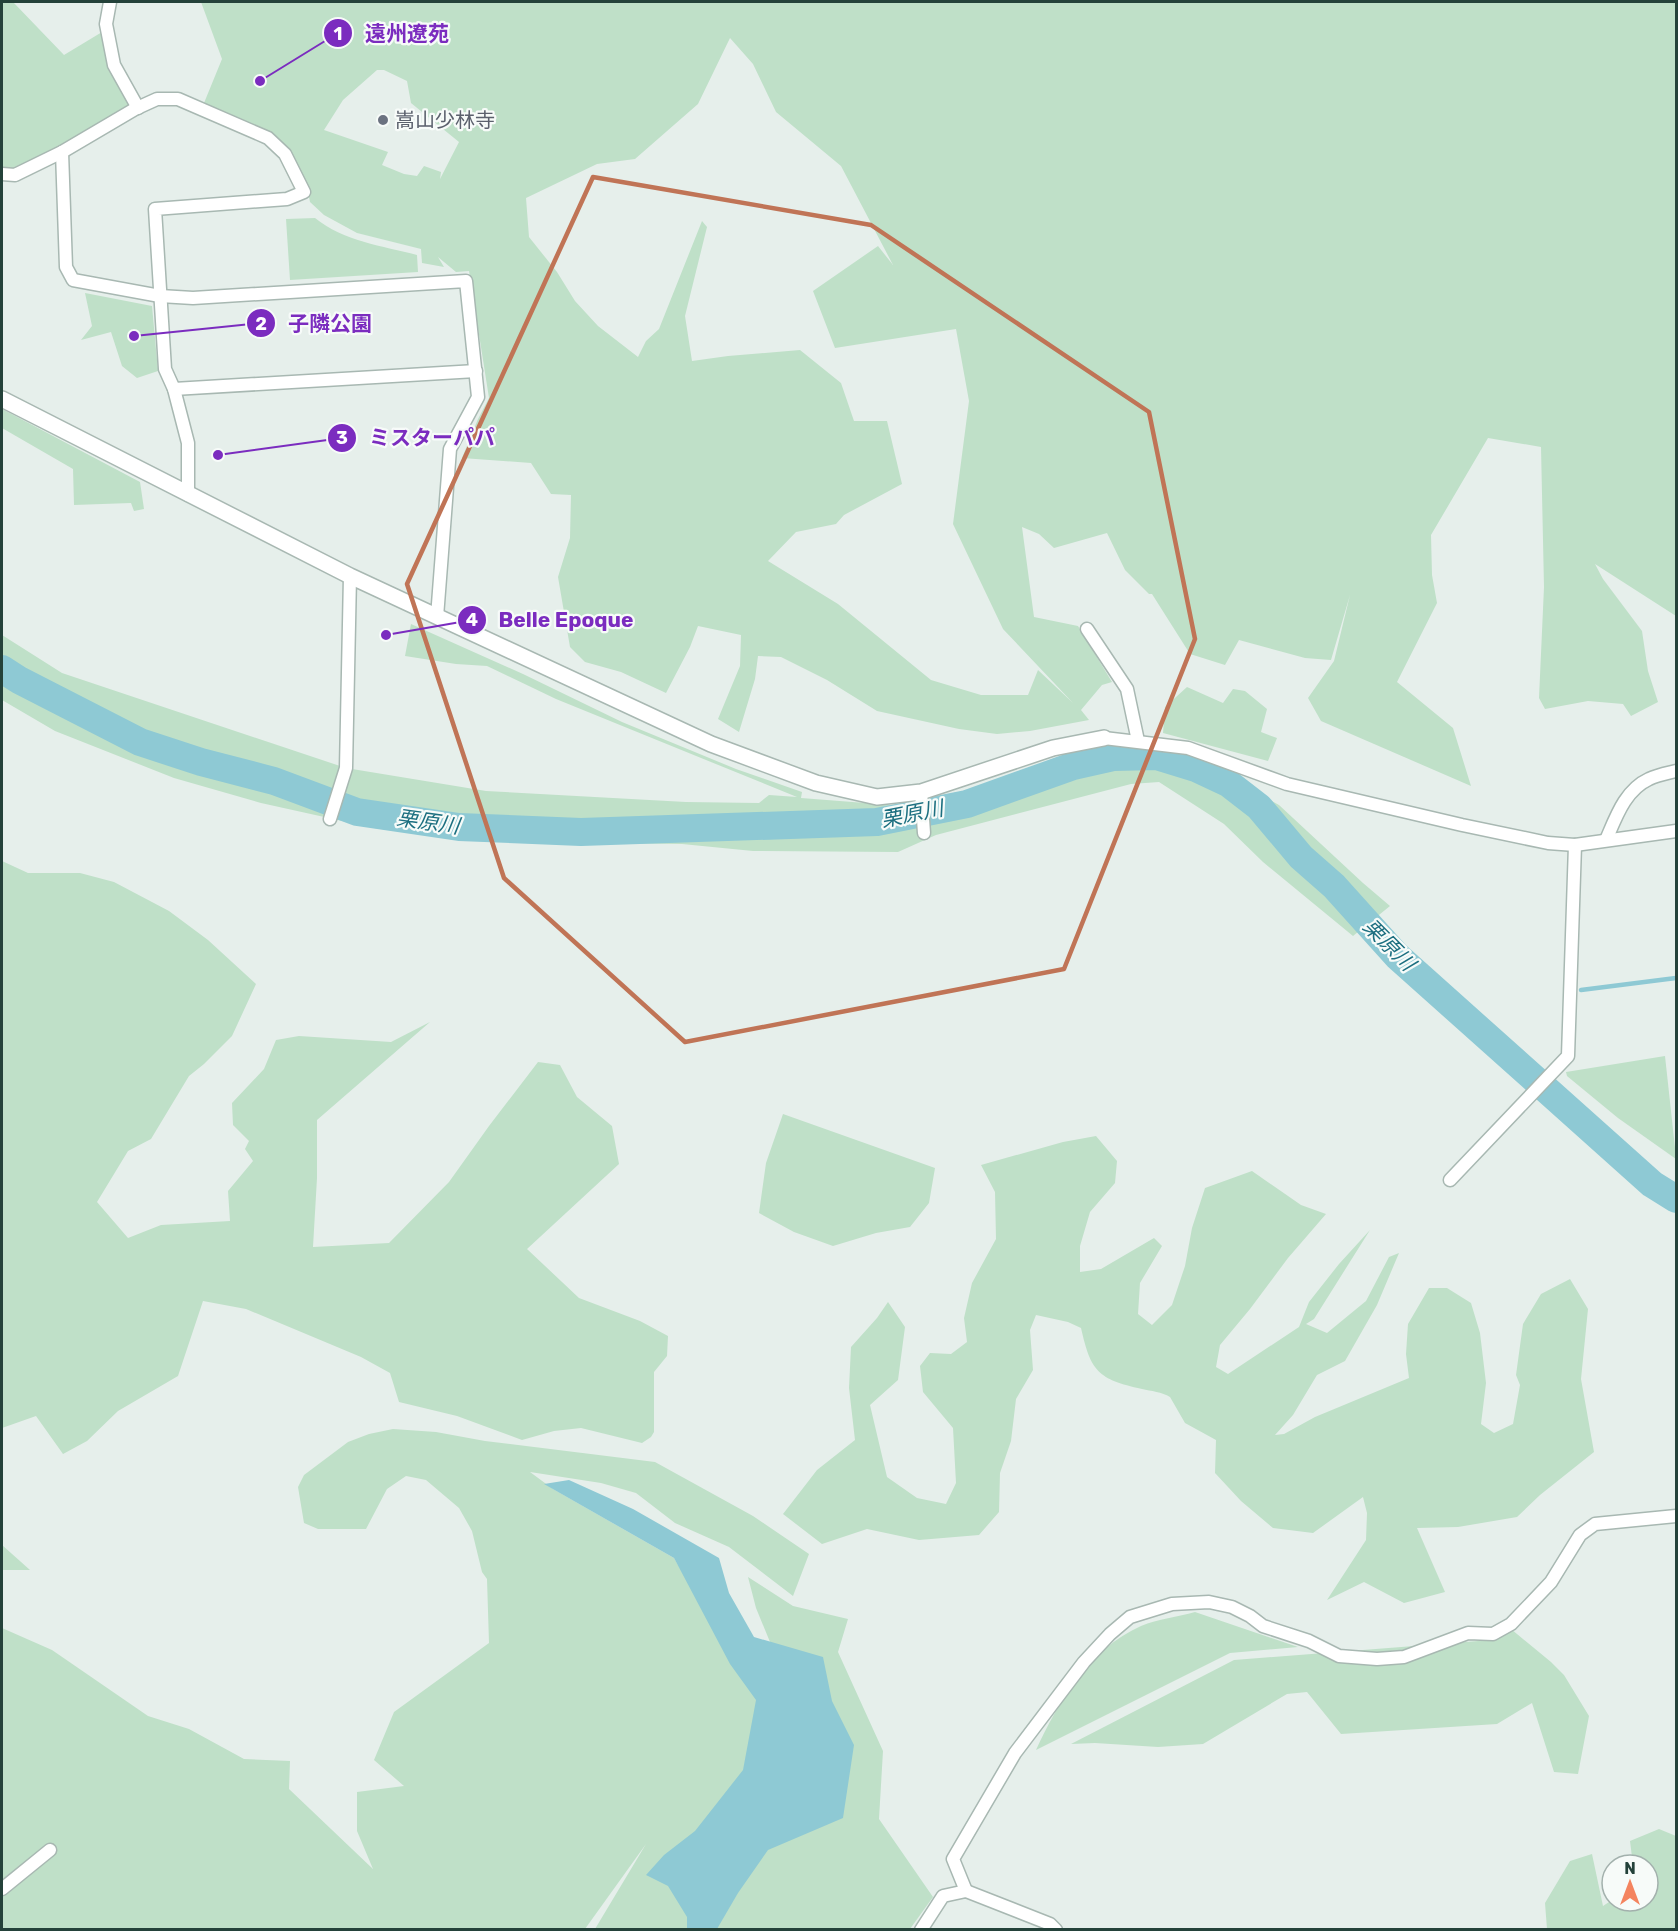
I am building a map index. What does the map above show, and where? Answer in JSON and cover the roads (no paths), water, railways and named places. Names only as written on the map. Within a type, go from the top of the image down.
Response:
[{"type":"street","points":[[110,2],[107,27],[114,65],[138,108]]},
{"type":"street","points":[[2,174],[15,175],[62,152],[157,99],[177,99],[268,138],[285,154],[304,192],[287,199],[155,209],[165,369],[174,389],[188,443],[188,495]]},
{"type":"street","points":[[62,152],[66,267],[73,280],[160,296],[193,298],[466,281],[478,397],[450,449],[437,617]]},
{"type":"street","points":[[174,389],[476,371]]},
{"type":"street","points":[[2,399],[350,576],[711,744],[816,783],[877,797],[921,798],[1053,748],[1104,738],[1188,748],[1287,784],[1438,820],[1548,843],[1575,845],[1677,831]]},
{"type":"street","points":[[330,819],[346,768],[350,576]]},
{"type":"street","points":[[1087,629],[1126,689],[1138,741]]},
{"type":"street","points":[[1606,840],[1627,797],[1647,779],[1677,771]]},
{"type":"street","points":[[921,798],[924,833]]},
{"type":"street","points":[[1450,1180],[1568,1056],[1575,845]]},
{"type":"street","points":[[966,1891],[953,1859],[1015,1754],[1084,1662],[1110,1634],[1130,1617],[1172,1604],[1209,1602],[1232,1607],[1263,1626],[1309,1641],[1339,1656],[1377,1659],[1404,1657],[1468,1633],[1493,1634],[1511,1624],[1551,1582],[1580,1535],[1595,1524],[1677,1516]]},
{"type":"street","points":[[2,1889],[50,1850]]},
{"type":"street","points":[[921,1929],[943,1896],[966,1891],[1050,1924],[1056,1929]]},
{"type":"water","points":[[569,1480],[633,1509],[719,1558],[729,1593],[754,1637],[823,1657],[832,1701],[854,1745],[843,1818],[768,1850],[738,1893],[717,1929],[687,1929],[687,1917],[668,1886],[646,1875],[664,1855],[695,1831],[743,1770],[756,1700],[730,1664],[674,1558],[544,1484]]},
{"type":"waterway","name":"栗原川","points":[[2,669],[140,742],[201,762],[274,781],[357,812],[459,827],[581,832],[877,822],[967,804],[1073,766],[1113,757],[1157,756],[1196,768],[1228,783],[1259,807],[1301,857],[1334,886],[1397,956],[1652,1184],[1676,1199]]},
{"type":"waterway","points":[[1581,990],[1676,978]]},
{"type":"place","name":"遠州遼苑","points":[[260,81]]},
{"type":"place","name":"嵩山少林寺","points":[[383,120]]},
{"type":"place","name":"子隣公園","points":[[134,336]]},
{"type":"place","name":"ミスターパパ","points":[[218,455]]},
{"type":"place","name":"Belle Epoque","points":[[386,635]]}]
